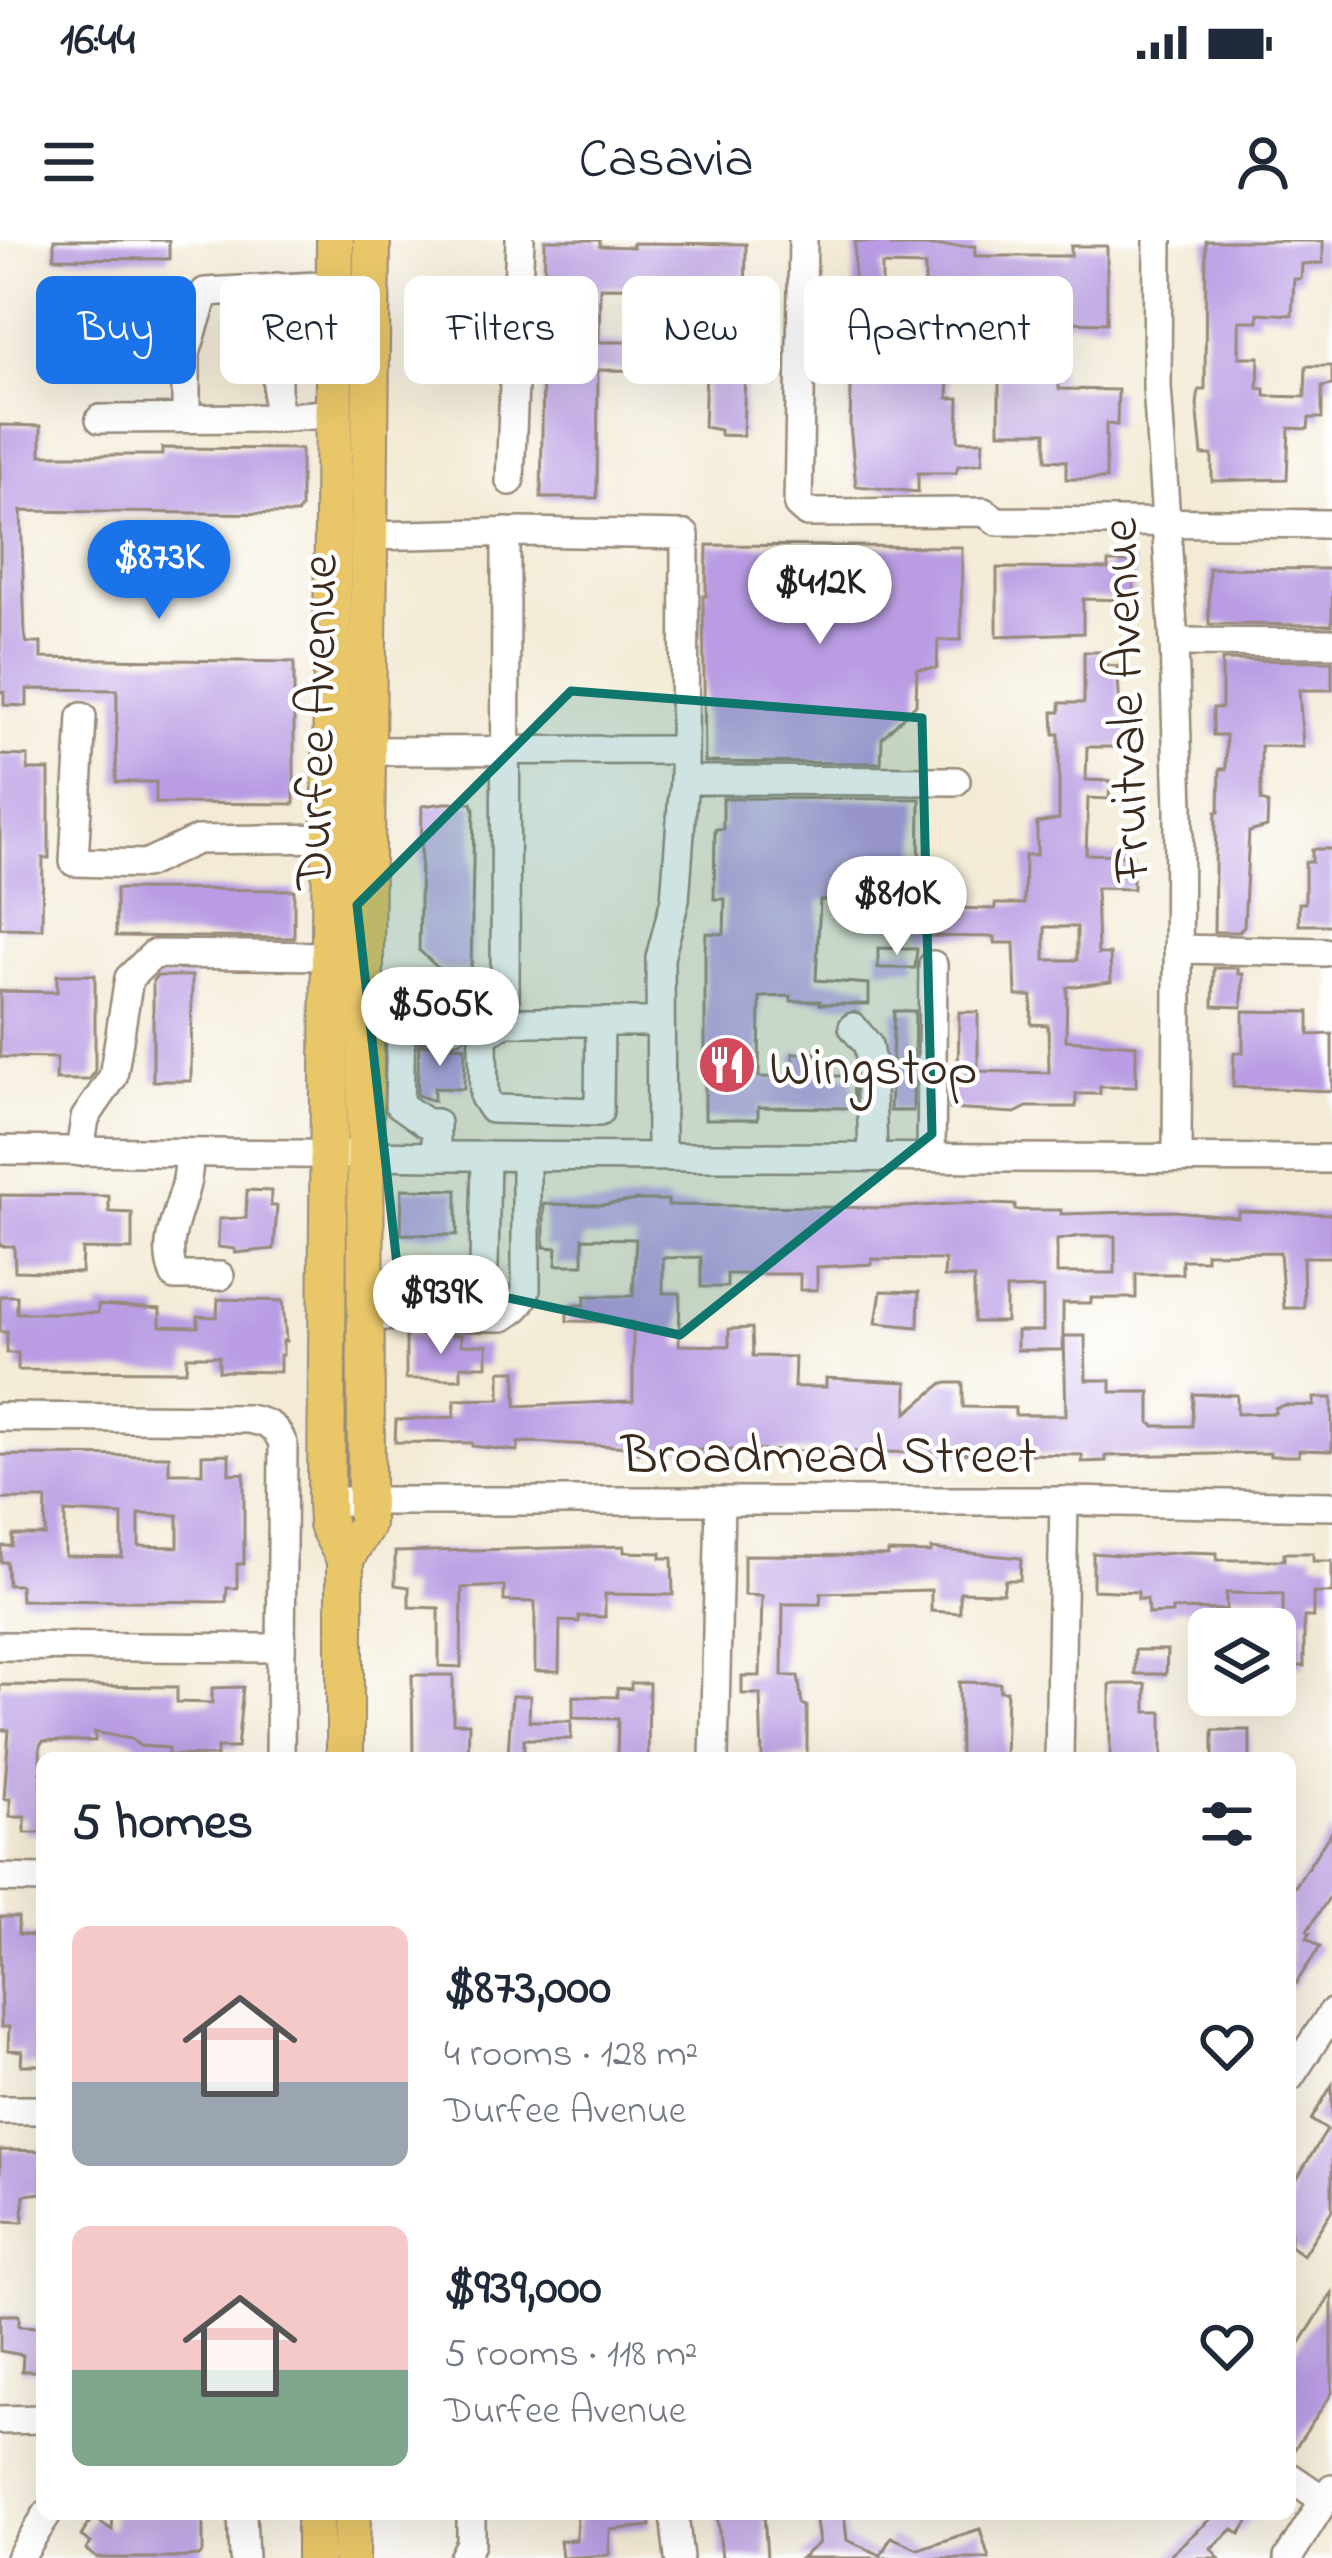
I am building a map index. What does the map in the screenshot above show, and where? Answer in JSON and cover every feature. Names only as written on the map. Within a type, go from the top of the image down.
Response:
[{"type":"main road","name":"Durfee Avenue","points":[[335,240],[335,276]]},
{"type":"main road","name":"Durfee Avenue","points":[[345,1752],[345,1559],[327,1526],[326,1502],[331,838],[352,751],[370,536],[372,240]]},
{"type":"main road","name":"Durfee Avenue","points":[[335,384],[365,1155],[366,1525],[345,1559]]},
{"type":"main road","points":[[315,2520],[315,2558]]},
{"type":"main road","points":[[351,2558],[352,2520]]},
{"type":"street","points":[[510,481],[520,240]]},
{"type":"street","points":[[803,240],[801,510],[984,512],[997,520],[1332,524]]},
{"type":"street","name":"Fruitvale Avenue","points":[[1158,240],[1157,386],[1174,642],[1177,1156]]},
{"type":"street","points":[[186,417],[186,353],[206,292],[220,291]]},
{"type":"street","points":[[277,384],[277,418]]},
{"type":"street","points":[[100,419],[335,413]]},
{"type":"street","points":[[370,536],[506,532],[685,536],[684,780],[675,900],[660,958],[661,1156]]},
{"type":"street","points":[[505,1022],[506,532]]},
{"type":"street","points":[[1174,642],[1332,643]]},
{"type":"street","points":[[82,718],[74,862],[145,864],[196,840],[331,838]]},
{"type":"street","points":[[352,751],[682,750]]},
{"type":"street","points":[[684,780],[956,782]]},
{"type":"street","points":[[1178,949],[1324,952]]},
{"type":"street","points":[[80,1152],[85,1118],[113,1077],[129,978],[154,954],[329,956]]},
{"type":"street","points":[[931,1156],[933,965]]},
{"type":"street","points":[[600,1022],[598,1112],[492,1109],[484,1097],[483,1041],[505,1022],[600,1022],[660,1022]]},
{"type":"street","points":[[436,1156],[436,1124],[426,1123],[398,1104],[401,1026],[455,1027]]},
{"type":"street","points":[[853,1027],[870,1058],[873,1156]]},
{"type":"street","points":[[0,1150],[1332,1159]]},
{"type":"street","points":[[188,1154],[191,1176],[171,1229],[170,1267],[175,1276],[220,1276]]},
{"type":"street","points":[[484,1266],[486,1156]]},
{"type":"street","points":[[365,1316],[503,1317],[524,1300],[526,1156]]},
{"type":"street","points":[[0,1417],[269,1423],[283,1444],[280,1752]]},
{"type":"street","points":[[1060,1752],[1064,1501]]},
{"type":"street","name":"Broadmead Street","points":[[326,1502],[1064,1501],[1332,1506]]},
{"type":"street","points":[[714,1752],[719,1502]]},
{"type":"street","points":[[0,1646],[281,1648]]},
{"type":"street","points":[[0,1878],[36,1879]]},
{"type":"street","points":[[1296,2068],[1332,2013]]},
{"type":"street","points":[[0,2110],[36,2110]]},
{"type":"street","points":[[0,2420],[36,2420]]},
{"type":"street","points":[[1288,2558],[1328,2494],[1296,2479]]},
{"type":"street","points":[[20,2558],[43,2520]]},
{"type":"street","points":[[242,2520],[244,2558]]},
{"type":"street","points":[[463,2558],[471,2543],[471,2520]]},
{"type":"street","points":[[675,2520],[679,2558]]},
{"type":"highlighted area","points":[[571,691],[922,718],[932,1134],[680,1335],[398,1274],[357,905]]},
{"type":"building","points":[[54,240],[169,240],[169,259],[54,258]]},
{"type":"building","points":[[545,240],[600,240],[600,246],[633,247],[633,243],[746,244],[746,276],[622,276],[622,287],[600,287],[599,342],[622,342],[622,370],[598,370],[598,276],[544,276]]},
{"type":"building","points":[[1206,241],[1323,241],[1323,263],[1302,264],[1301,279],[1294,279],[1292,315],[1258,313],[1258,321],[1239,321],[1239,357],[1259,357],[1258,388],[1265,389],[1265,396],[1305,397],[1306,366],[1332,366],[1332,385],[1322,387],[1322,418],[1309,418],[1308,429],[1289,428],[1287,479],[1212,481],[1212,455],[1202,455],[1197,404],[1199,390],[1205,390]]},
{"type":"building","points":[[855,242],[975,246],[975,256],[1071,256],[1071,246],[1107,246],[1107,323],[1073,322],[1073,276],[925,276],[925,266],[882,265],[882,276],[854,276]]},
{"type":"building","points":[[543,384],[598,384],[597,498],[541,498]]},
{"type":"building","points":[[706,384],[745,384],[743,436],[720,435],[720,430],[704,427]]},
{"type":"building","points":[[851,384],[948,384],[948,398],[959,398],[958,441],[983,441],[982,463],[958,466],[956,473],[918,473],[918,492],[856,486]]},
{"type":"building","points":[[999,384],[1118,390],[1117,425],[1106,424],[1106,479],[1066,479],[1066,461],[1046,460],[1046,432],[999,432]]},
{"type":"building","points":[[0,425],[41,426],[41,455],[162,455],[162,448],[301,449],[301,508],[297,514],[21,511],[25,635],[27,643],[41,643],[41,658],[294,662],[294,804],[156,803],[156,782],[116,782],[117,690],[27,689],[27,706],[4,705],[4,692],[0,692]]},
{"type":"building","points":[[707,545],[962,547],[961,640],[938,640],[937,668],[917,669],[916,704],[882,738],[881,763],[705,762]]},
{"type":"building","points":[[1108,562],[1134,562],[1133,600],[1083,599],[1083,633],[997,636],[997,568],[1108,569]]},
{"type":"building","points":[[1209,568],[1332,569],[1332,625],[1209,624]]},
{"type":"building","points":[[1084,652],[1106,652],[1105,665],[1117,666],[1121,720],[1133,721],[1133,747],[1087,747],[1086,780],[1110,781],[1109,799],[1088,798],[1086,854],[1133,855],[1133,889],[1096,888],[1098,954],[1110,954],[1111,982],[1067,987],[1066,1040],[1136,1045],[1136,1087],[1100,1087],[1100,1094],[1076,1094],[1076,1107],[1027,1107],[1015,1113],[950,1109],[950,1081],[958,1081],[959,1012],[978,1012],[978,1071],[1049,1073],[1048,1025],[1031,1024],[1032,996],[1016,996],[1014,943],[995,943],[995,937],[923,936],[923,900],[820,900],[816,980],[869,984],[869,1004],[760,997],[759,1077],[793,1078],[793,1053],[815,1053],[816,1076],[853,1076],[854,1108],[758,1107],[758,1119],[705,1119],[706,933],[724,934],[725,899],[714,899],[715,829],[723,829],[723,798],[920,799],[919,873],[944,873],[944,908],[1024,904],[1025,855],[1037,855],[1037,823],[1059,819],[1059,734],[1054,734],[1053,712],[1060,712],[1060,703],[1084,703]],"holes":[[[1045,927],[1077,927],[1077,960],[1045,960]]]},
{"type":"building","points":[[1222,660],[1332,661],[1332,690],[1299,690],[1303,747],[1261,746],[1261,801],[1268,803],[1267,827],[1249,832],[1244,926],[1239,932],[1214,932],[1216,812],[1220,769],[1226,769],[1226,735],[1213,735],[1213,708],[1222,708]]},
{"type":"building","points":[[0,755],[28,756],[28,770],[49,770],[49,858],[43,858],[42,929],[0,928]]},
{"type":"building","points":[[472,803],[474,809],[471,970],[439,969],[419,950],[422,806]]},
{"type":"building","points":[[1312,849],[1332,849],[1332,925],[1299,925],[1299,903],[1305,903],[1305,862],[1312,862]]},
{"type":"building","points":[[116,889],[294,890],[294,938],[116,936]]},
{"type":"building","points":[[878,948],[917,949],[915,968],[878,968]]},
{"type":"building","points":[[1214,968],[1238,968],[1238,974],[1243,974],[1242,1007],[1213,1006]]},
{"type":"building","points":[[57,975],[95,975],[95,1072],[89,1080],[56,1080],[57,1058],[0,1057],[0,991],[57,992]]},
{"type":"building","points":[[192,976],[191,1081],[153,1081],[153,980]]},
{"type":"building","points":[[894,1011],[915,1011],[913,1111],[890,1111]]},
{"type":"building","points":[[1243,1011],[1309,1012],[1309,1035],[1332,1034],[1332,1091],[1233,1087],[1234,1053],[1243,1053]]},
{"type":"building","points":[[419,1044],[465,1047],[464,1089],[434,1088],[434,1101],[417,1095]]},
{"type":"building","points":[[402,1189],[457,1190],[457,1235],[401,1234]]},
{"type":"building","points":[[247,1190],[271,1191],[271,1206],[277,1206],[274,1249],[235,1253],[235,1249],[218,1247],[219,1219],[246,1218]]},
{"type":"building","points":[[0,1195],[109,1196],[109,1212],[132,1213],[132,1250],[82,1249],[81,1273],[15,1271],[14,1246],[0,1246]]},
{"type":"building","points":[[637,1200],[668,1200],[668,1205],[890,1208],[967,1203],[1061,1210],[1061,1214],[1332,1214],[1332,1257],[1303,1257],[1304,1308],[1284,1308],[1280,1252],[1206,1253],[1206,1260],[1182,1260],[1182,1274],[1136,1274],[1136,1298],[1063,1303],[1063,1350],[1017,1350],[1017,1331],[1043,1331],[1043,1288],[1006,1289],[1006,1322],[974,1322],[974,1278],[944,1277],[945,1260],[872,1259],[872,1264],[817,1267],[817,1290],[800,1290],[800,1274],[727,1274],[727,1287],[701,1287],[701,1257],[663,1258],[663,1293],[680,1293],[679,1345],[729,1346],[729,1329],[752,1328],[753,1356],[795,1357],[794,1387],[826,1387],[826,1378],[907,1382],[907,1413],[943,1383],[963,1383],[963,1407],[1015,1408],[1015,1415],[1066,1415],[1064,1336],[1085,1336],[1086,1380],[1111,1380],[1111,1392],[1150,1392],[1150,1423],[1154,1426],[1192,1426],[1193,1394],[1237,1395],[1237,1414],[1275,1413],[1275,1408],[1284,1405],[1314,1406],[1314,1398],[1332,1398],[1332,1451],[1299,1450],[1299,1456],[1106,1456],[1106,1461],[1082,1462],[1082,1455],[633,1452],[633,1447],[529,1442],[518,1443],[517,1451],[472,1443],[395,1442],[396,1420],[454,1417],[455,1400],[500,1399],[500,1371],[516,1371],[516,1406],[633,1401],[633,1322],[567,1321],[567,1305],[585,1305],[585,1296],[633,1296],[636,1239],[583,1238],[583,1265],[556,1265],[557,1248],[544,1247],[544,1204]],"holes":[[[1115,1236],[1115,1273],[1057,1273],[1057,1240]]]},
{"type":"building","points":[[881,1291],[919,1292],[918,1327],[876,1323]]},
{"type":"building","points":[[0,1296],[17,1296],[17,1313],[98,1313],[98,1305],[160,1309],[160,1326],[198,1327],[198,1316],[217,1317],[218,1299],[283,1301],[286,1341],[280,1372],[219,1371],[219,1356],[187,1356],[186,1371],[18,1370],[18,1353],[7,1353],[7,1332],[0,1332]]},
{"type":"building","points":[[406,1335],[461,1335],[461,1345],[487,1345],[487,1366],[461,1366],[461,1379],[406,1379]]},
{"type":"building","points":[[229,1454],[229,1474],[244,1473],[244,1564],[237,1564],[237,1588],[227,1588],[226,1602],[21,1600],[20,1585],[8,1585],[1,1546],[12,1546],[13,1535],[45,1535],[46,1499],[0,1499],[0,1455],[169,1456],[169,1473],[202,1473],[202,1455]],"holes":[[[65,1512],[122,1515],[122,1557],[65,1556]],[[139,1514],[178,1515],[178,1547],[139,1546]]]},
{"type":"building","points":[[624,1546],[624,1552],[672,1558],[673,1595],[605,1594],[605,1617],[560,1621],[559,1671],[535,1671],[535,1602],[504,1601],[504,1586],[462,1588],[461,1667],[439,1666],[439,1608],[409,1607],[409,1587],[395,1585],[395,1552]]},
{"type":"building","points":[[931,1549],[1021,1558],[1020,1580],[1005,1580],[1003,1593],[960,1592],[960,1613],[931,1611],[931,1590],[821,1593],[820,1604],[783,1604],[782,1676],[798,1676],[802,1704],[807,1706],[807,1752],[762,1752],[760,1694],[742,1694],[742,1676],[760,1676],[762,1596],[744,1595],[744,1555],[931,1553]]},
{"type":"building","points":[[1188,1552],[1217,1553],[1217,1560],[1284,1560],[1284,1553],[1313,1553],[1313,1561],[1332,1561],[1332,1593],[1313,1593],[1313,1617],[1304,1617],[1304,1666],[1296,1666],[1296,1608],[1283,1608],[1283,1594],[1226,1593],[1226,1608],[1148,1614],[1147,1599],[1138,1599],[1138,1592],[1093,1590],[1093,1553]]},
{"type":"building","points":[[1135,1650],[1167,1650],[1166,1674],[1135,1674]]},
{"type":"building","points":[[412,1675],[453,1675],[453,1723],[469,1723],[468,1752],[413,1752]]},
{"type":"building","points":[[959,1682],[1000,1683],[1000,1691],[1007,1691],[1005,1752],[960,1752]]},
{"type":"building","points":[[631,1683],[649,1683],[648,1752],[617,1752],[618,1719],[573,1718],[573,1696],[617,1697],[617,1688],[631,1689]]},
{"type":"building","points":[[1110,1684],[1146,1684],[1146,1712],[1162,1712],[1162,1752],[1110,1752]]},
{"type":"building","points":[[0,1685],[177,1687],[177,1702],[212,1703],[212,1688],[243,1687],[237,1748],[168,1752],[168,1748],[140,1746],[131,1739],[95,1732],[95,1741],[43,1741],[36,1752],[36,1833],[25,1833],[25,1817],[10,1817],[10,1799],[4,1799],[9,1730],[0,1730]]},
{"type":"building","points":[[512,1696],[530,1696],[529,1721],[571,1721],[571,1739],[524,1739],[524,1752],[508,1752]]},
{"type":"building","points":[[1213,1730],[1250,1730],[1250,1752],[1213,1752]]},
{"type":"building","points":[[1332,1831],[1332,1893],[1307,1931],[1307,1938],[1320,1947],[1296,1983],[1296,1885]]},
{"type":"building","points":[[0,1917],[18,1917],[18,1934],[36,1936],[36,2065],[21,2065],[22,2051],[8,2050],[9,2027],[1,2027]]},
{"type":"building","points":[[1332,2085],[1332,2210],[1303,2255],[1296,2250],[1296,2177],[1327,2130],[1311,2120]]},
{"type":"building","points":[[0,2150],[36,2151],[36,2194],[24,2195],[23,2222],[0,2221]]},
{"type":"building","points":[[1332,2293],[1332,2393],[1296,2447],[1296,2350]]},
{"type":"building","points":[[0,2315],[19,2315],[19,2326],[36,2327],[36,2371],[22,2371],[23,2355],[0,2351]]},
{"type":"building","points":[[91,2520],[112,2530],[113,2520],[203,2520],[203,2552],[172,2558],[97,2558],[86,2550],[91,2543],[81,2536]]},
{"type":"building","points":[[577,2520],[650,2520],[650,2526],[610,2530],[609,2555],[562,2558],[560,2541],[576,2540]]},
{"type":"building","points":[[718,2520],[764,2520],[767,2558],[722,2558]]},
{"type":"building","points":[[816,2520],[845,2520],[847,2540],[881,2555],[891,2537],[918,2549],[980,2529],[989,2558],[801,2558],[819,2543]]},
{"type":"building","points":[[1210,2520],[1249,2520],[1240,2534],[1233,2529],[1211,2548],[1219,2558],[1166,2558]]},
{"type":"place","name":"Wingstop","points":[[727,1065]]}]
